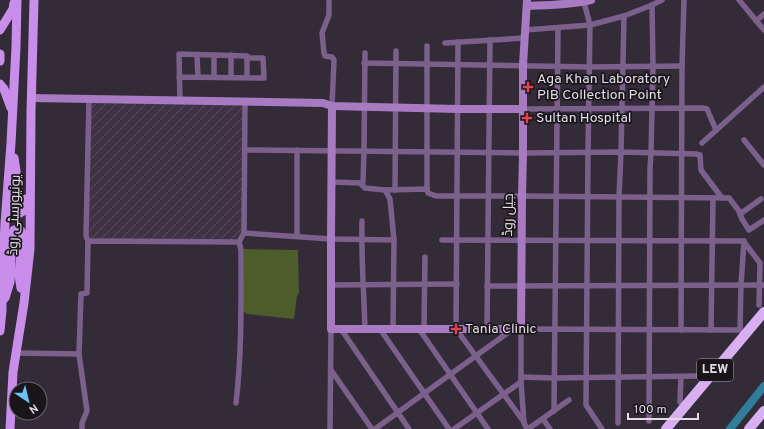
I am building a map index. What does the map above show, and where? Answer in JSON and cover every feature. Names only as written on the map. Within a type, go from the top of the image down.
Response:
[{"type":"highway","name":"LEW","points":[[666,429],[762,308]]},
{"type":"highway","points":[[749,429],[764,411]]},
{"type":"main road","points":[[0,30],[13,9],[16,0]]},
{"type":"main road","name":"یونیورسٹی روڈ","points":[[0,331],[3,211],[11,143],[16,47],[16,0]]},
{"type":"main road","name":"یونیورسٹی روڈ","points":[[10,429],[13,372],[24,303],[30,249],[31,98],[34,0]]},
{"type":"main road","points":[[0,54],[0,61]]},
{"type":"main road","points":[[0,84],[4,89],[12,111]]},
{"type":"main road","points":[[11,143],[16,171],[15,206],[16,211],[20,213],[24,212],[26,208],[26,189],[31,172]]},
{"type":"main road","points":[[1,314],[10,282],[12,234],[14,230],[18,229],[23,234],[20,275],[24,303]]},
{"type":"street","points":[[330,0],[328,15],[322,33],[325,56],[334,60],[332,106],[331,427]]},
{"type":"street","points":[[445,43],[490,40],[558,28],[590,25],[624,16],[662,0]]},
{"type":"street","points":[[680,330],[684,0]]},
{"type":"street","points":[[739,0],[764,30]]},
{"type":"street","points":[[527,3],[587,1],[590,25],[590,66],[586,405],[602,429]]},
{"type":"street","name":"جیل روڈ","points":[[527,3],[523,65],[521,240],[522,286],[517,329],[524,423],[528,429]]},
{"type":"street","points":[[649,421],[650,197],[653,66],[652,5]]},
{"type":"street","points":[[756,21],[764,14]]},
{"type":"street","points":[[618,423],[619,197],[624,16]]},
{"type":"street","points":[[554,411],[558,28]]},
{"type":"street","points":[[487,329],[490,40]]},
{"type":"street","points":[[458,42],[456,329],[524,423]]},
{"type":"street","points":[[428,46],[428,193],[436,196],[729,198],[739,211],[742,219],[750,230],[764,220]]},
{"type":"street","points":[[395,190],[396,51]]},
{"type":"street","points":[[360,184],[363,182],[365,53]]},
{"type":"street","points":[[179,77],[264,78],[263,58],[247,58],[247,56],[231,55],[179,54],[179,77],[180,101]]},
{"type":"street","points":[[197,55],[198,77]]},
{"type":"street","points":[[214,55],[214,77]]},
{"type":"street","points":[[231,55],[231,77]]},
{"type":"street","points":[[247,58],[247,78]]},
{"type":"street","points":[[364,63],[682,66]]},
{"type":"street","points":[[702,143],[764,87]]},
{"type":"street","points":[[31,98],[323,103],[332,106],[458,109],[698,107],[706,108],[716,130]]},
{"type":"street","points":[[82,429],[82,423],[87,411],[79,354],[81,294],[87,293],[88,241],[86,236],[89,99]]},
{"type":"street","points":[[236,403],[239,375],[240,340],[241,250],[239,242],[244,233],[245,102]]},
{"type":"street","points":[[744,140],[764,165]]},
{"type":"street","points":[[245,150],[489,153],[621,152],[696,154],[700,155],[701,170],[722,198]]},
{"type":"street","points":[[297,150],[297,236]]},
{"type":"street","points":[[332,182],[360,184],[365,188],[385,190],[427,189]]},
{"type":"street","points":[[385,190],[390,199],[394,240],[394,329]]},
{"type":"street","points":[[711,330],[713,198]]},
{"type":"street","points":[[740,214],[761,199]]},
{"type":"street","points":[[362,221],[365,329]]},
{"type":"street","points":[[244,233],[331,239],[394,240]]},
{"type":"street","points":[[442,240],[744,241]]},
{"type":"street","points":[[88,241],[239,242]]},
{"type":"street","points":[[744,241],[760,263],[762,308]]},
{"type":"street","points":[[331,329],[740,330],[744,241]]},
{"type":"street","points":[[425,257],[422,329],[488,429]]},
{"type":"street","points":[[331,285],[457,284]]},
{"type":"street","points":[[487,286],[761,285]]},
{"type":"street","points":[[341,329],[410,429]]},
{"type":"street","points":[[380,329],[448,429]]},
{"type":"street","points":[[330,370],[373,429],[476,356],[517,329]]},
{"type":"street","points":[[16,353],[79,354]]},
{"type":"street","points":[[454,429],[503,394],[521,379],[699,376]]},
{"type":"street","points":[[680,402],[681,377]]},
{"type":"street","points":[[528,429],[569,400]]},
{"type":"street","points":[[543,419],[550,429]]},
{"type":"shaded area","points":[[89,99],[245,102],[244,233],[239,242],[88,241]]},
{"type":"green space","points":[[244,249],[298,250],[299,293],[297,296],[294,319],[247,314],[243,311]]},
{"type":"waterway","points":[[730,429],[764,386]]},
{"type":"place","name":"Aga Khan Laboratory PIB Collection Point","points":[[528,87]]},
{"type":"place","name":"Sultan Hospital","points":[[527,118]]},
{"type":"place","name":"Tania Clinic","points":[[456,329]]}]
